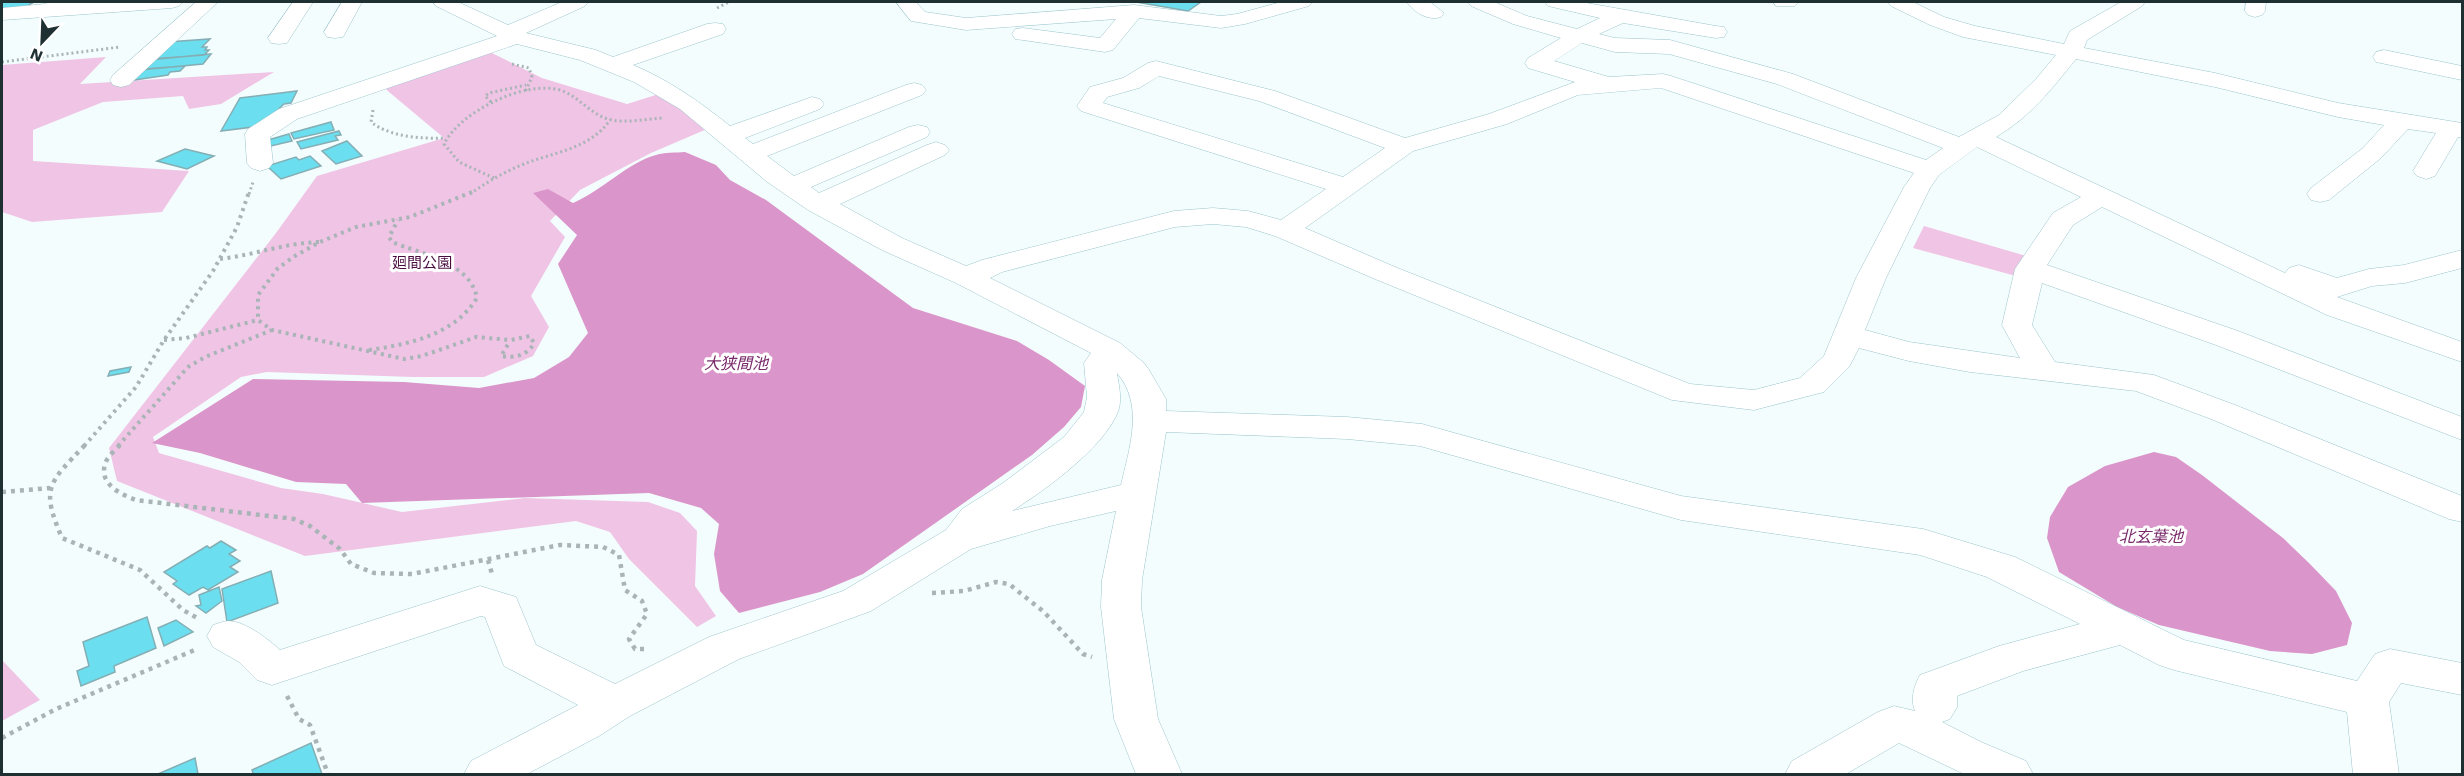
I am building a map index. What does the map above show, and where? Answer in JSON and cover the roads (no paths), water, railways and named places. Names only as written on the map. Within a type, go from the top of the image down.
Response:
[{"type":"street","points":[[2,14],[57,6],[172,2]]},
{"type":"street","points":[[121,80],[208,2]]},
{"type":"street","points":[[279,38],[303,2]]},
{"type":"street","points":[[335,32],[352,2]]},
{"type":"street","points":[[443,2],[513,35],[588,55],[642,77],[688,104],[726,136],[818,204],[892,244],[966,277],[1109,350],[1133,370],[1149,399],[1150,421],[1122,580],[1121,607],[1136,718],[1159,774]]},
{"type":"street","points":[[260,163],[257,134],[288,114],[513,35],[578,2]]},
{"type":"street","points":[[906,2],[918,17],[966,24],[1134,11],[1221,22],[1238,20],[1302,2]]},
{"type":"street","points":[[1478,2],[1520,20],[1579,36],[1615,45],[1670,47],[1785,79],[1970,142],[2101,197],[2338,309],[2463,353]]},
{"type":"street","points":[[1555,2],[1620,16],[1716,32]]},
{"type":"street","points":[[1609,84],[1536,63],[1579,36],[1646,2]]},
{"type":"street","points":[[1783,2],[1788,2]]},
{"type":"street","points":[[1898,2],[1937,21],[1971,32],[2215,80],[2338,110],[2457,129],[2426,171]]},
{"type":"street","points":[[966,277],[992,266],[1173,219],[1213,216],[1248,219],[1285,230],[1385,273],[1684,393],[1754,400],[1812,385],[1838,360],[1850,336],[1871,278],[1917,187],[1930,170],[1970,142],[2008,120],[2044,84],[2071,51],[2078,36],[2135,2]]},
{"type":"street","points":[[985,23],[986,30],[1105,45],[1134,11]]},
{"type":"street","points":[[612,65],[715,29]]},
{"type":"street","points":[[2384,57],[2463,72]]},
{"type":"street","points":[[1347,187],[1089,106],[1098,93],[1131,83],[1156,69],[1268,96],[1404,146]]},
{"type":"street","points":[[1285,230],[1404,146],[1498,119],[1573,88],[1609,84],[1663,81],[1930,170]]},
{"type":"street","points":[[750,154],[914,90]]},
{"type":"street","points":[[726,136],[812,104]]},
{"type":"street","points":[[2320,194],[2372,153],[2401,121]]},
{"type":"street","points":[[792,186],[927,141],[818,204]]},
{"type":"street","points":[[2044,371],[2017,325],[2030,269],[2063,219],[2101,197]]},
{"type":"street","points":[[2136,213],[2153,210],[2162,212],[2284,268],[2336,288],[2369,278],[2405,274],[2463,259]]},
{"type":"street","points":[[2030,269],[2227,338],[2463,429]]},
{"type":"street","points":[[1850,336],[1909,351],[1960,360],[2142,381],[2463,510]]},
{"type":"street","points":[[959,539],[975,518],[1016,492],[1076,446],[1100,414],[1104,398],[1100,363],[1109,350]]},
{"type":"street","points":[[1150,421],[1347,428],[1422,435],[1680,508],[1923,542],[2001,567],[2174,654],[2367,700]]},
{"type":"street","points":[[487,774],[724,648],[857,602],[959,539],[1047,514],[1137,494]]},
{"type":"street","points":[[228,636],[254,651],[272,669],[480,601],[502,607],[519,655],[615,704]]},
{"type":"street","points":[[1935,707],[1935,687],[2014,657],[2122,629]]},
{"type":"street","points":[[2376,774],[2367,700],[2390,665],[2463,679]]},
{"type":"street","points":[[1808,774],[1894,724],[1916,729],[1965,755],[2010,774]]},
{"type":"water","name":"大狭間池","points":[[685,152],[716,165],[730,180],[766,200],[913,308],[1017,341],[1049,360],[1085,386],[1081,407],[1064,427],[1032,455],[863,574],[820,592],[739,613],[720,591],[714,554],[719,524],[701,508],[649,493],[362,503],[346,484],[296,482],[200,453],[152,443],[253,379],[404,382],[479,388],[534,378],[569,357],[588,333],[558,264],[577,235],[533,193],[548,189],[573,203],[646,159],[663,153]]},
{"type":"water","name":"北玄葉池","points":[[2154,452],[2176,457],[2202,475],[2283,538],[2310,564],[2336,591],[2352,623],[2347,645],[2312,654],[2270,651],[2159,625],[2117,607],[2059,572],[2047,538],[2050,517],[2068,487],[2105,466]]},
{"type":"park label","name":"廻間公園","points":[[422,263]]}]
